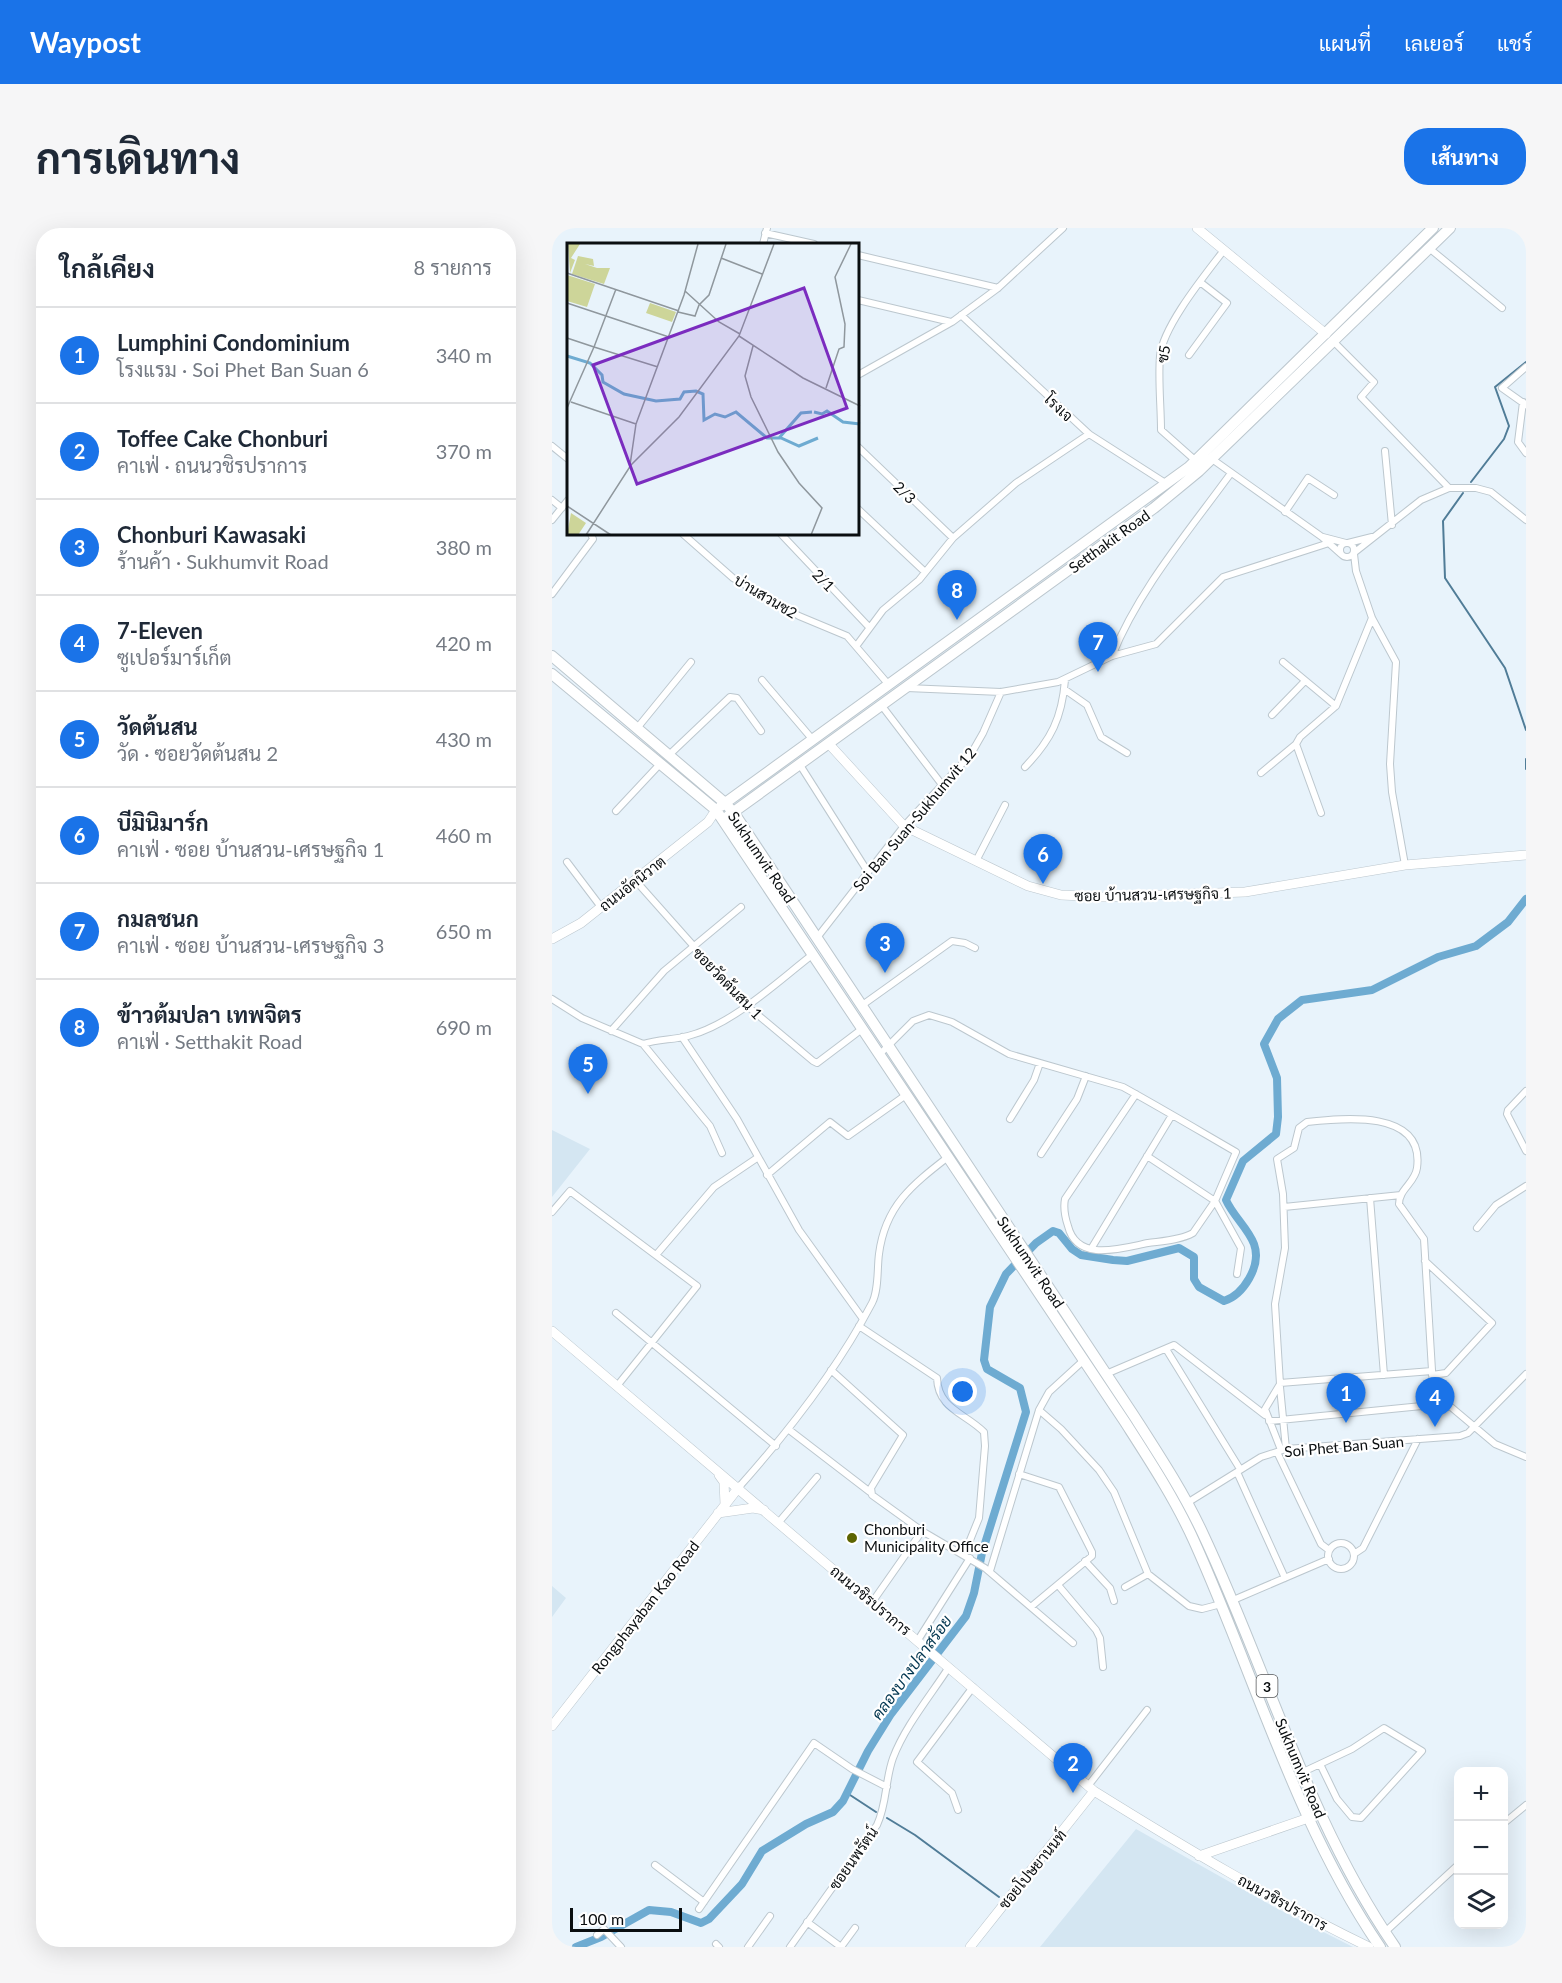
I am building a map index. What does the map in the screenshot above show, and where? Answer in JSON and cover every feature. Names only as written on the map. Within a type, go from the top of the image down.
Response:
[{"type":"main road","name":"Setthakit Road","points":[[723,820],[1154,508],[1212,459],[1433,228]]},
{"type":"main road","name":"Setthakit Road","points":[[716,810],[1167,484],[1196,461],[1450,228]]},
{"type":"main road","name":"Sukhumvit Road","points":[[552,656],[725,802],[734,813],[887,1046],[1019,1255]]},
{"type":"main road","name":"Sukhumvit Road","points":[[552,674],[716,810],[948,1157],[1060,1315],[1106,1374],[1187,1503],[1225,1606],[1315,1816],[1337,1875],[1380,1947]]},
{"type":"main road","name":"Sukhumvit Road","points":[[1060,1315],[1084,1360],[1178,1508],[1303,1772],[1315,1816],[1351,1879],[1395,1947]]},
{"type":"street","points":[[860,374],[952,322],[998,288],[1063,228]]},
{"type":"street","points":[[1197,228],[1330,338],[1374,382],[1361,397],[1449,488]]},
{"type":"street","points":[[766,231],[810,243]]},
{"type":"street","points":[[1429,248],[1502,308]]},
{"type":"street","name":"ซ5","points":[[1196,461],[1161,430],[1160,356],[1166,337],[1200,282],[1224,250]]},
{"type":"street","points":[[860,255],[998,288]]},
{"type":"street","points":[[1189,355],[1227,303],[1200,282]]},
{"type":"street","points":[[860,300],[952,322]]},
{"type":"street","name":"โรงเจ","points":[[961,315],[1089,434],[1167,484]]},
{"type":"street","points":[[1526,367],[1502,388],[1524,403],[1518,442],[1526,453]]},
{"type":"street","points":[[857,645],[868,626],[925,572],[952,538],[1016,483],[1089,434]]},
{"type":"street","points":[[552,446],[567,458]]},
{"type":"street","name":"2/3","points":[[860,449],[952,538]]},
{"type":"street","points":[[1386,451],[1392,525]]},
{"type":"street","points":[[1212,459],[1322,537],[1356,571]]},
{"type":"street","points":[[1112,656],[1123,629],[1144,594],[1231,473]]},
{"type":"street","points":[[1285,512],[1308,478],[1334,495]]},
{"type":"street","points":[[1342,555],[1350,558],[1421,500],[1449,488],[1476,488],[1491,492],[1526,520]]},
{"type":"street","points":[[552,500],[562,508]]},
{"type":"street","points":[[552,520],[567,501]]},
{"type":"street","points":[[860,511],[925,572]]},
{"type":"street","points":[[552,594],[587,549],[593,539],[592,536]]},
{"type":"street","name":"บ่านสวนซ2","points":[[685,536],[733,578],[800,616],[847,636],[889,685]]},
{"type":"street","name":"2/1","points":[[783,536],[868,626]]},
{"type":"street","points":[[1342,555],[1340,547],[1347,543],[1376,536]]},
{"type":"street","points":[[1322,537],[1353,545],[1356,571],[1372,618],[1396,662],[1390,764],[1392,792],[1406,865]]},
{"type":"street","points":[[906,688],[1001,692],[1065,680],[1112,656],[1156,644],[1223,577],[1329,543]]},
{"type":"street","points":[[1262,773],[1336,706],[1372,618]]},
{"type":"street","points":[[638,727],[691,662]]},
{"type":"street","points":[[1283,662],[1336,706]]},
{"type":"street","points":[[762,680],[813,740]]},
{"type":"street","points":[[1025,767],[1048,741],[1056,724],[1065,680]]},
{"type":"street","points":[[1272,715],[1305,681]]},
{"type":"street","points":[[1064,689],[1087,705],[1101,737],[1127,753]]},
{"type":"street","name":"Soi Ban Suan-Sukhumvit 12","points":[[816,939],[904,826],[943,786],[975,747],[1001,692]]},
{"type":"street","points":[[669,755],[730,697],[738,698],[761,731]]},
{"type":"street","points":[[882,705],[943,786]]},
{"type":"street","name":"ซอย บ้านสวน-เศรษฐกิจ 1","points":[[829,744],[904,826],[1047,893],[1104,897],[1245,892],[1406,865],[1526,855]]},
{"type":"street","points":[[1296,744],[1321,813]]},
{"type":"street","points":[[616,811],[660,764]]},
{"type":"street","points":[[800,765],[868,872]]},
{"type":"street","points":[[976,861],[1005,805]]},
{"type":"street","name":"ถนนอัคนิวาต","points":[[552,939],[581,923],[708,822],[716,810]]},
{"type":"street","points":[[708,822],[723,820]]},
{"type":"street","points":[[567,862],[601,907]]},
{"type":"street","name":"ซอยวัดต้นสน 1","points":[[635,880],[746,1005],[817,1063],[862,1029]]},
{"type":"street","points":[[611,1031],[664,971],[741,907]]},
{"type":"street","points":[[861,1006],[952,941],[965,943],[975,948]]},
{"type":"street","points":[[643,1044],[682,1037],[713,1026],[746,1005],[812,955]]},
{"type":"street","points":[[552,999],[611,1031],[643,1044],[710,1126],[722,1153]]},
{"type":"street","points":[[879,1054],[913,1021],[929,1015],[952,1022],[1009,1054],[1123,1087],[1136,1094],[1236,1152],[1215,1201],[1190,1235],[1107,1251],[1091,1249],[1080,1245],[1069,1231],[1064,1212],[1065,1199],[1136,1094]]},
{"type":"street","points":[[682,1037],[737,1119],[757,1158],[800,1230],[863,1319]]},
{"type":"street","points":[[1010,1119],[1034,1080],[1040,1063]]},
{"type":"street","points":[[1041,1155],[1077,1099],[1086,1076]]},
{"type":"street","points":[[1526,1091],[1507,1114],[1526,1151]]},
{"type":"street","points":[[767,1175],[830,1122],[848,1136],[906,1095]]},
{"type":"street","points":[[1091,1249],[1172,1115]]},
{"type":"street","points":[[1281,1450],[1275,1304],[1285,1253],[1284,1207],[1277,1159],[1294,1148],[1299,1128],[1309,1122],[1379,1119],[1403,1132],[1414,1146],[1418,1156],[1413,1181],[1401,1195],[1401,1210],[1424,1239],[1434,1403]]},
{"type":"street","points":[[1147,1156],[1215,1201],[1241,1248],[1237,1275]]},
{"type":"street","points":[[739,1487],[776,1446],[831,1370],[874,1300],[884,1226],[892,1209],[948,1157]]},
{"type":"street","points":[[656,1255],[714,1187],[757,1158]]},
{"type":"street","points":[[1477,1228],[1496,1205],[1526,1186]]},
{"type":"street","points":[[552,1212],[570,1191],[697,1286],[616,1386]]},
{"type":"street","points":[[1284,1207],[1401,1195]]},
{"type":"street","points":[[1370,1198],[1384,1375]]},
{"type":"street","points":[[1280,1385],[1384,1375],[1446,1373],[1492,1323],[1425,1261]]},
{"type":"street","points":[[616,1313],[776,1446]]},
{"type":"street","points":[[859,1326],[937,1378],[938,1391],[954,1412],[984,1432],[986,1446],[979,1518],[970,1558],[918,1640]]},
{"type":"street","name":"ถนนวชิรปราการ","points":[[552,1331],[950,1666],[1091,1789],[1199,1856],[1313,1920],[1369,1947]]},
{"type":"street","points":[[1106,1374],[1174,1346],[1267,1418],[1434,1403],[1451,1407],[1495,1444],[1526,1457]]},
{"type":"street","points":[[1166,1349],[1239,1471],[1285,1578]]},
{"type":"street","points":[[987,1570],[1039,1410],[1049,1392],[1084,1360]]},
{"type":"street","points":[[831,1370],[903,1435],[870,1492]]},
{"type":"street","name":"Soi Phet Ban Suan","points":[[1187,1503],[1261,1457],[1281,1450],[1460,1436],[1474,1427],[1526,1374]]},
{"type":"street","points":[[1280,1385],[1266,1406],[1267,1418],[1321,1544],[1329,1550]]},
{"type":"street","points":[[1039,1410],[1099,1470],[1114,1492],[1148,1574],[1189,1606],[1202,1609],[1225,1606],[1329,1559]]},
{"type":"street","points":[[788,1429],[922,1531],[987,1570],[1032,1606],[1072,1643]]},
{"type":"street","points":[[1354,1554],[1363,1548],[1418,1439]]},
{"type":"street","points":[[713,1466],[724,1482],[725,1504]]},
{"type":"street","points":[[1019,1474],[1055,1485],[1061,1490],[1091,1548],[1092,1556],[1032,1606]]},
{"type":"street","points":[[779,1522],[817,1477]]},
{"type":"street","name":"Rongphayaban Kao Road","points":[[552,1726],[739,1487]]},
{"type":"street","points":[[718,1513],[753,1508],[766,1511]]},
{"type":"street","points":[[873,1601],[922,1531]]},
{"type":"street","points":[[1343,1543],[1350,1546],[1354,1554],[1353,1561],[1345,1568],[1333,1566],[1329,1559],[1329,1550],[1335,1544],[1343,1543]]},
{"type":"street","points":[[1085,1561],[1110,1588],[1114,1601]]},
{"type":"street","points":[[1125,1587],[1148,1574]]},
{"type":"street","points":[[1058,1585],[1096,1630],[1100,1638],[1103,1667]]},
{"type":"street","name":"ซอยนพรัตน์","points":[[790,1947],[877,1825],[884,1809],[892,1760],[899,1745],[950,1666]]},
{"type":"street","points":[[958,1810],[952,1793],[917,1762],[973,1687]]},
{"type":"street","points":[[1091,1789],[1147,1710]]},
{"type":"street","points":[[1303,1772],[1320,1764],[1352,1749],[1384,1728],[1422,1751],[1361,1818],[1352,1817],[1337,1799],[1320,1764]]},
{"type":"street","points":[[699,1909],[814,1743],[852,1769],[887,1787]]},
{"type":"street","name":"ซอยโปษยานนท์","points":[[970,1947],[1091,1789]]},
{"type":"street","points":[[1507,1821],[1526,1805]]},
{"type":"street","points":[[1199,1856],[1315,1816]]},
{"type":"street","points":[[655,1865],[704,1902]]},
{"type":"street","points":[[1384,1932],[1454,1869]]},
{"type":"street","points":[[748,1947],[770,1916]]},
{"type":"street","points":[[807,1922],[841,1947],[855,1928]]},
{"type":"street","points":[[597,1935],[604,1929],[621,1947]]},
{"type":"shaded area","points":[[552,1130],[590,1149],[552,1197]]},
{"type":"shaded area","points":[[552,1586],[566,1598],[552,1617]]},
{"type":"shaded area","points":[[1136,1829],[1274,1907],[1353,1947],[1040,1947]]},
{"type":"waterway","points":[[1471,482],[1504,439],[1509,426],[1495,387],[1526,362]]},
{"type":"waterway","points":[[1463,493],[1443,521],[1445,578],[1505,668],[1526,730]]},
{"type":"waterway","points":[[1526,759],[1526,769]]},
{"type":"waterway","name":"คลองบางปลาสร้อย","points":[[576,1947],[601,1937],[649,1910],[671,1912],[701,1923],[709,1919],[742,1884],[762,1851],[806,1824],[833,1812],[843,1801],[868,1751],[891,1714],[966,1616],[974,1593],[982,1553],[1026,1412],[1020,1388],[987,1369],[984,1360],[990,1307],[1006,1274],[1036,1243],[1053,1231],[1059,1233],[1072,1249],[1081,1255],[1113,1260],[1127,1261],[1179,1248],[1194,1257],[1194,1279],[1199,1287],[1224,1301],[1238,1293],[1253,1270],[1256,1253],[1251,1238],[1226,1200],[1243,1161],[1276,1134],[1277,1078],[1264,1044],[1278,1019],[1302,1000],[1372,990],[1438,957],[1476,946],[1508,922],[1526,899]]},
{"type":"waterway","points":[[847,1793],[876,1812]]},
{"type":"waterway","points":[[887,1818],[915,1835],[999,1897]]},
{"type":"place","name":"ข้าวต้มปลา เทพจิตร","points":[[957,620]]},
{"type":"place","name":"กมลชนก","points":[[1098,672]]},
{"type":"place","name":"บีมินิมาร์ก","points":[[1043,884]]},
{"type":"place","name":"Chonburi Kawasaki","points":[[885,973]]},
{"type":"place","name":"วัดต้นสน","points":[[588,1094]]},
{"type":"place","name":"Lumphini Condominium","points":[[1346,1423]]},
{"type":"place","name":"7-Eleven","points":[[1435,1427]]},
{"type":"place","name":"Chonburi Municipality Office","points":[[852,1538]]},
{"type":"place","name":"Toffee Cake Chonburi","points":[[1073,1793]]}]
